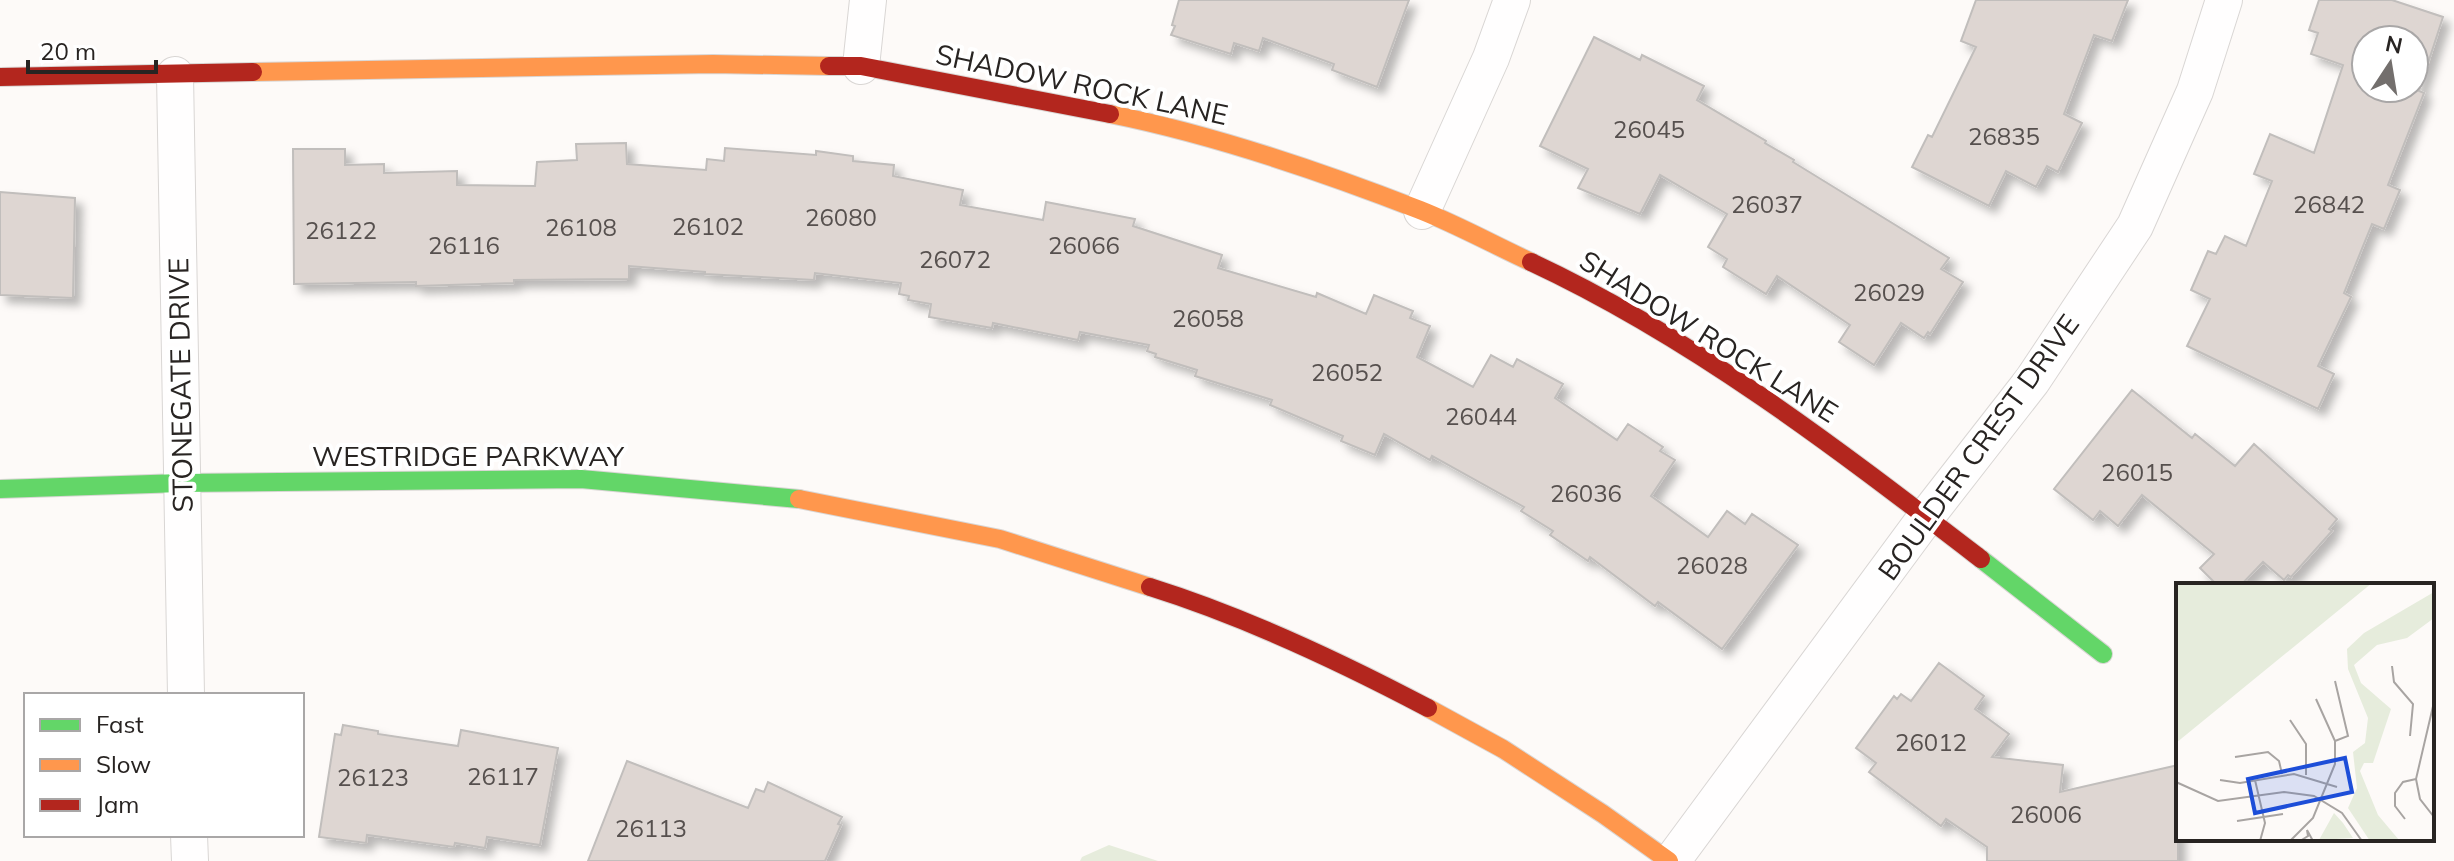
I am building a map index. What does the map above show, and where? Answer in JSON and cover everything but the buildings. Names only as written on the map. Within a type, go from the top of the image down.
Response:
[{"type":"street","points":[[861,66],[868,0]]},
{"type":"street","points":[[1422,211],[1491,58],[1512,0]]},
{"type":"street","name":"BOULDER CREST DRIVE","points":[[1670,861],[1926,517],[2032,381],[2135,226],[2195,91],[2224,0]]},
{"type":"street","name":"SHADOW ROCK LANE","points":[[0,77],[713,64],[861,66],[1144,121],[1282,160],[1422,211],[1570,280],[1766,399],[1926,517],[2103,654]]},
{"type":"street","name":"STONEGATE DRIVE","points":[[175,75],[186,693]]},
{"type":"street","name":"WESTRIDGE PARKWAY","points":[[0,489],[181,483],[581,479],[800,499],[1000,539],[1204,604],[1371,678],[1503,749],[1670,861]]},
{"type":"street","points":[[189,837],[190,861]]},
{"type":"green space","points":[[1109,845],[1158,861],[1080,861],[1082,857]]},
{"type":"traffic: fast","points":[[0,489],[181,483],[581,479],[799,499]]},
{"type":"traffic: fast","points":[[1981,559],[2103,654]]},
{"type":"traffic: slow","points":[[253,72],[713,64],[829,66]]},
{"type":"traffic: slow","points":[[1110,114],[1228,143],[1344,182],[1434,216],[1531,262]]},
{"type":"traffic: slow","points":[[799,499],[1000,539],[1150,587]]},
{"type":"traffic: slow","points":[[1428,708],[1503,749],[1669,861]]},
{"type":"traffic: jam","points":[[829,66],[861,66],[1110,114]]},
{"type":"traffic: jam","points":[[0,77],[253,72]]},
{"type":"traffic: jam","points":[[1531,262],[1591,292],[1708,361],[1819,437],[1981,559]]},
{"type":"traffic: jam","points":[[1150,587],[1292,641],[1428,708]]}]
